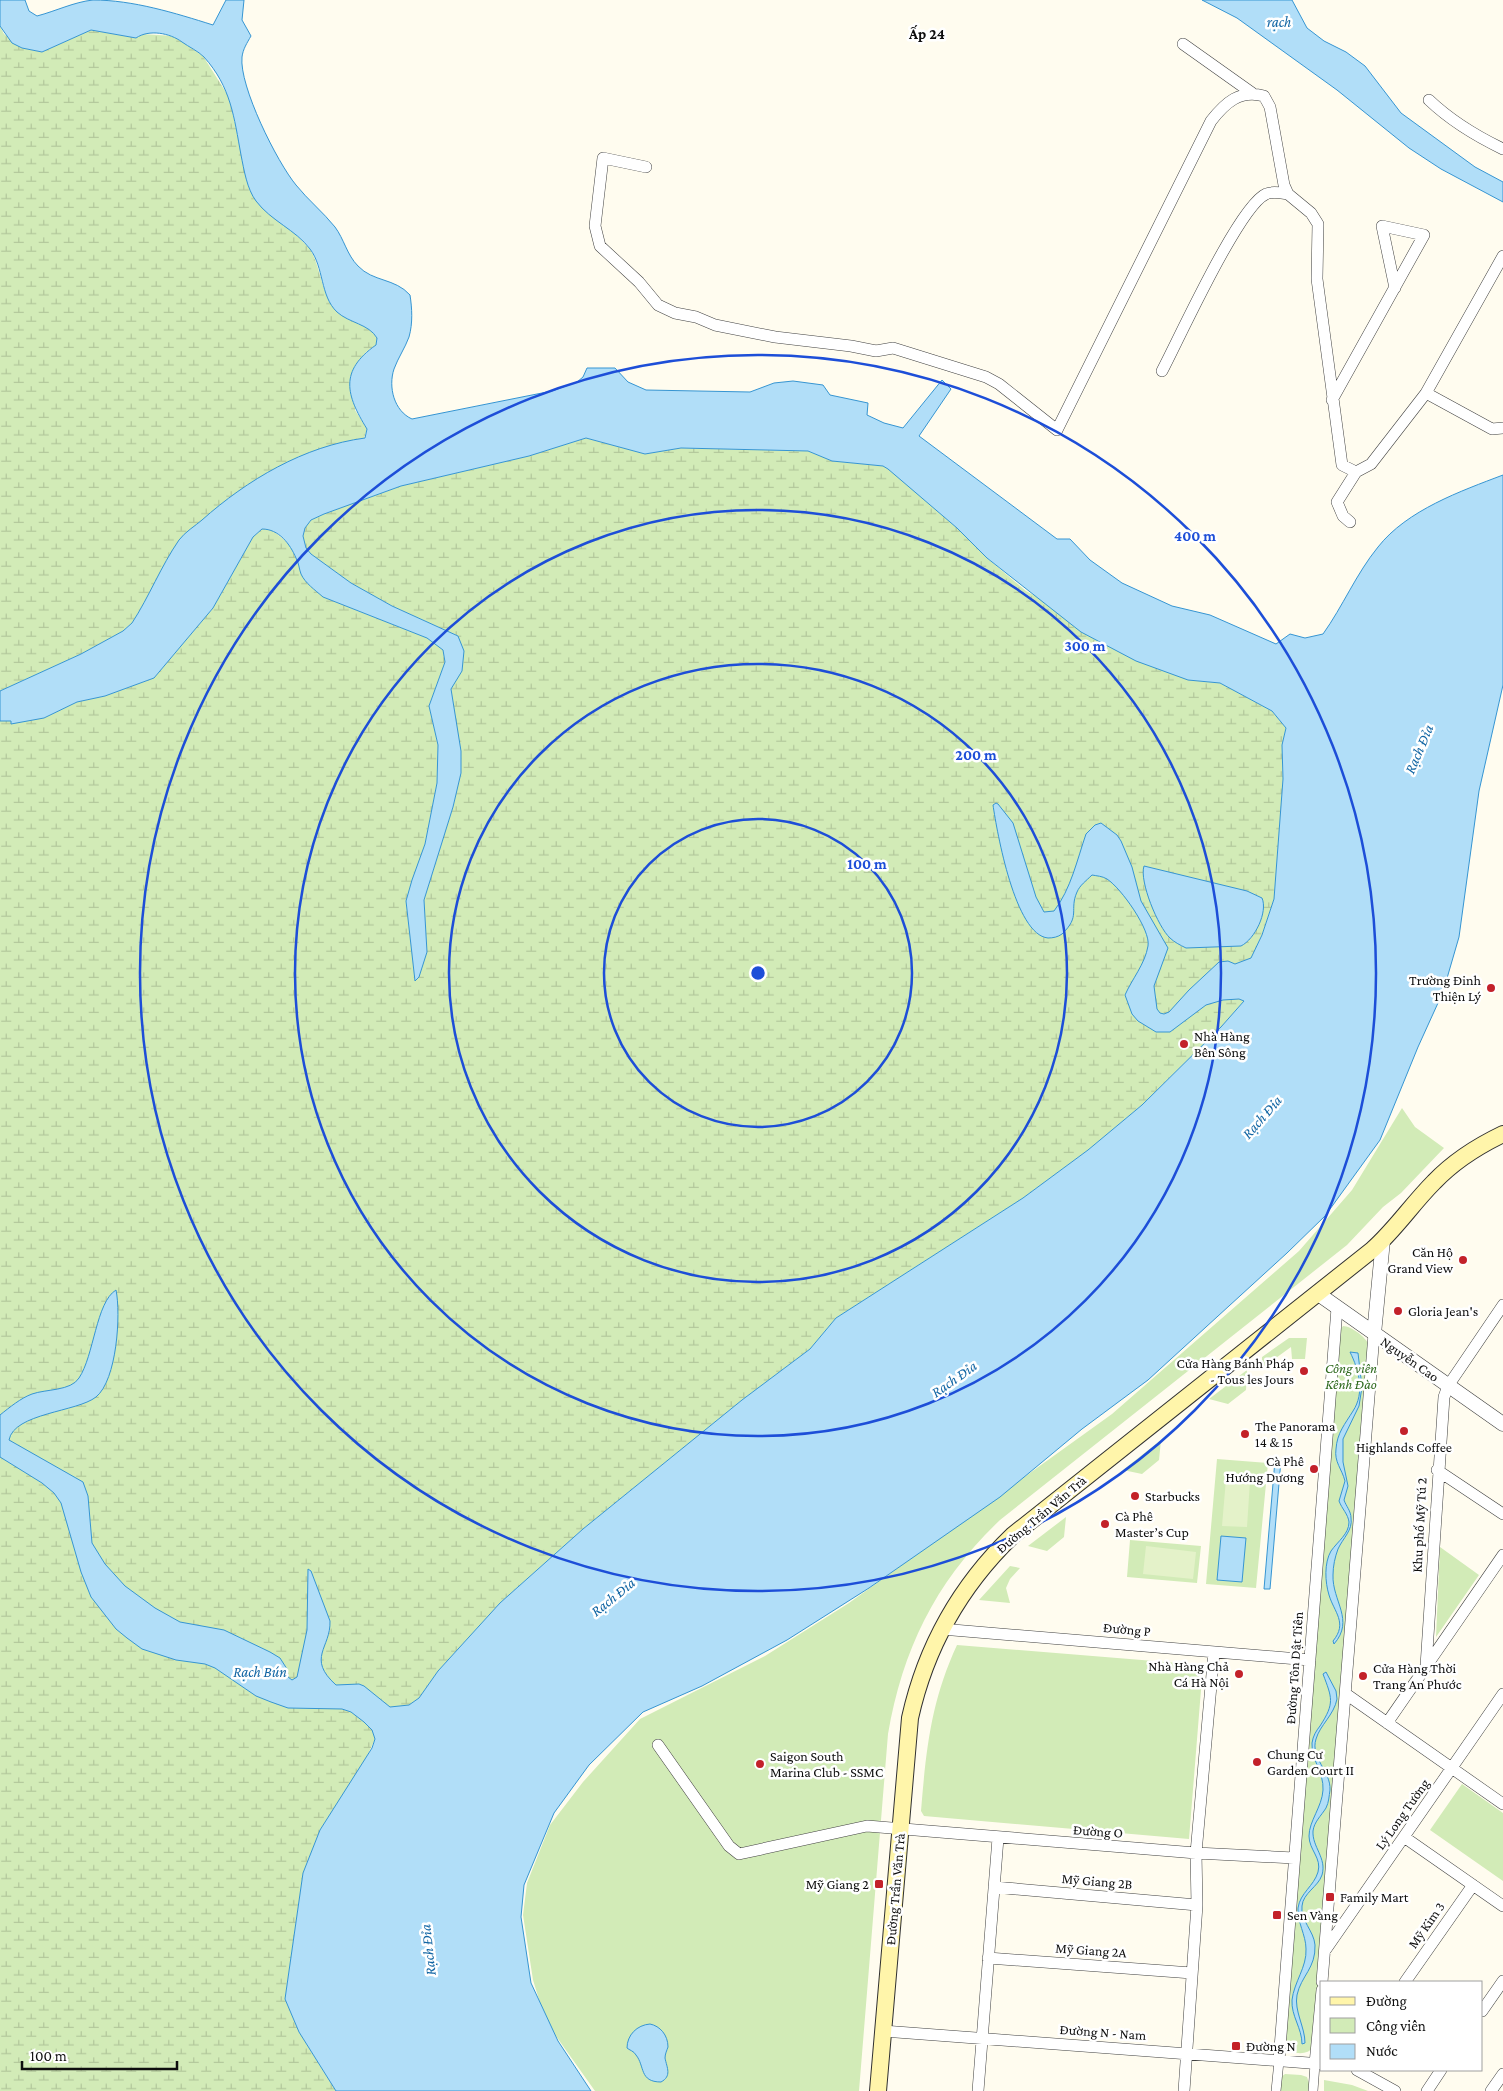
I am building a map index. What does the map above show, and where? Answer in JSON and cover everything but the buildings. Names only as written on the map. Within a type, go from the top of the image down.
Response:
[{"type":"main road","name":"Đường Trần Văn Trà","points":[[878,2091],[910,1718],[921,1677],[941,1629],[977,1573],[1013,1535],[1384,1240],[1444,1173],[1470,1153],[1503,1134]]},
{"type":"street","points":[[1183,44],[1252,93],[1264,96],[1270,106],[1284,186],[1288,194],[1311,213],[1318,224],[1317,279],[1332,400],[1342,465],[1356,472]]},
{"type":"street","points":[[646,167],[603,158],[601,189],[595,226],[600,246],[639,282],[658,305],[675,313],[696,317],[715,325],[775,337],[851,346],[876,351],[893,348],[986,377],[999,384],[1057,430],[1210,121],[1219,110],[1240,95],[1252,93]]},
{"type":"street","points":[[1429,100],[1476,136],[1503,149]]},
{"type":"street","points":[[1162,371],[1221,255],[1242,219],[1260,198],[1267,193],[1288,194]]},
{"type":"street","points":[[1332,400],[1395,288],[1424,235],[1382,226],[1395,288]]},
{"type":"street","points":[[1350,522],[1343,516],[1337,502],[1356,472],[1371,464],[1426,393],[1503,256]]},
{"type":"street","points":[[1426,393],[1492,429],[1503,428]]},
{"type":"street","points":[[1322,1981],[1374,1334],[1384,1240]]},
{"type":"street","name":"Nguyễn Cao","points":[[1317,1293],[1503,1424]]},
{"type":"street","points":[[1448,1386],[1499,1321],[1503,1305]]},
{"type":"street","name":"Đường Tôn Dật Tiên","points":[[1276,2091],[1337,1308]]},
{"type":"street","name":"Khu phố Mỹ Tú 2","points":[[1426,1666],[1438,1470],[1444,1397],[1448,1386]]},
{"type":"street","points":[[1438,1470],[1503,1514]]},
{"type":"street","points":[[1387,1723],[1503,1555]]},
{"type":"street","name":"Đường P","points":[[941,1629],[1310,1660]]},
{"type":"street","points":[[1184,2091],[1197,1905],[1196,1853],[1214,1652]]},
{"type":"street","points":[[1346,1694],[1503,1804]]},
{"type":"street","name":"Lý Long Tường","points":[[1325,1950],[1503,1694]]},
{"type":"street","name":"Đường O","points":[[658,1746],[728,1846],[736,1853],[745,1854],[867,1826],[1196,1853],[1294,1858]]},
{"type":"street","points":[[1404,1837],[1503,1906]]},
{"type":"street","points":[[978,2091],[998,1838]]},
{"type":"street","name":"Mỹ Kim 3","points":[[1406,1981],[1473,1885]]},
{"type":"street","name":"Mỹ Giang 2B","points":[[994,1887],[1197,1905]]},
{"type":"street","name":"Mỹ Giang 2A","points":[[988,1958],[1192,1973]]},
{"type":"street","points":[[1483,2010],[1503,1981]]},
{"type":"street","name":"Đường N - Nam","points":[[883,2031],[1319,2064]]},
{"type":"street","points":[[1313,2091],[1319,2064],[1320,2039]]},
{"type":"street","points":[[1359,2071],[1395,2091]]},
{"type":"street","points":[[1426,2091],[1440,2071]]},
{"type":"street","points":[[1491,2091],[1503,2074]]},
{"type":"green space","points":[[0,26],[4,34],[22,48],[42,52],[91,30],[136,38],[142,34],[174,36],[203,56],[229,97],[249,186],[310,249],[327,296],[336,310],[346,318],[369,329],[377,338],[376,345],[366,352],[354,367],[355,410],[367,429],[364,438],[310,453],[144,603],[132,623],[123,631],[81,654],[0,691]]},
{"type":"green space","points":[[586,438],[645,454],[681,448],[808,451],[832,461],[883,466],[896,474],[957,528],[987,558],[1026,591],[1188,680],[1220,683],[1272,711],[1286,728],[1282,745],[1283,779],[1274,899],[1262,935],[1251,958],[1244,1001],[1221,1027],[1142,1105],[1088,1150],[1023,1198],[836,1318],[810,1349],[742,1400],[583,1529],[500,1603],[438,1671],[419,1698],[409,1705],[397,1707],[375,1739],[363,1765],[320,1830],[303,1873],[285,1999],[299,2032],[336,2091],[0,2091],[0,721],[44,718],[77,702],[105,696],[154,678],[213,608],[253,537],[262,529],[271,529],[289,544],[301,574],[323,597],[427,638],[443,650],[445,662],[429,706],[438,745],[437,783],[425,844],[406,901],[415,980],[427,952],[424,900],[453,807],[461,773],[451,689],[454,682],[458,636],[392,606],[351,583],[311,554],[306,548],[303,536],[305,528],[311,520],[324,514],[401,486],[529,456]]},
{"type":"green space","points":[[1402,1108],[1415,1127],[1444,1148],[1347,1245],[1000,1520],[977,1543],[940,1592],[913,1645],[894,1703],[888,1734],[859,2091],[595,2091],[546,2022],[533,1980],[523,1915],[527,1883],[550,1825],[583,1782],[640,1719],[765,1656],[849,1603],[1112,1414],[1299,1251],[1352,1190]]},
{"type":"green space","name":"Công viên Kênh Đào","points":[[1343,1326],[1358,1332],[1369,1345],[1313,2047],[1308,2052],[1300,2053],[1292,2052],[1285,2048],[1340,1330]]},
{"type":"green space","points":[[1289,1338],[1307,1338],[1305,1359],[1292,1359],[1291,1347],[1262,1368],[1262,1357]]},
{"type":"green space","points":[[1247,1370],[1246,1390],[1228,1404],[1209,1399]]},
{"type":"green space","points":[[1161,1440],[1159,1460],[1142,1474],[1123,1470]]},
{"type":"green space","points":[[1217,1459],[1268,1463],[1256,1588],[1206,1584]]},
{"type":"green space","points":[[1226,1479],[1250,1481],[1247,1527],[1222,1526]]},
{"type":"green space","points":[[1066,1517],[1064,1537],[1047,1551],[1028,1546]]},
{"type":"green space","points":[[1130,1540],[1201,1546],[1197,1583],[1127,1577]]},
{"type":"green space","points":[[1146,1546],[1196,1552],[1193,1579],[1143,1574]]},
{"type":"green space","points":[[1440,1547],[1479,1575],[1436,1637]]},
{"type":"green space","points":[[1010,1566],[1020,1568],[1010,1579],[1006,1588],[1010,1603],[979,1600]]},
{"type":"green space","points":[[957,1645],[1203,1665],[1189,1839],[924,1816],[921,1811],[931,1726],[941,1686]]},
{"type":"green space","points":[[1462,1784],[1503,1813],[1503,1881],[1430,1830]]},
{"type":"green space","points":[[1285,2074],[1307,2077],[1309,2091],[1278,2091],[1280,2078]]},
{"type":"green space","points":[[1324,2080],[1352,2085],[1368,2091],[1324,2091]]},
{"type":"water","points":[[0,0],[25,0],[29,11],[37,16],[86,1],[123,2],[169,12],[213,25],[226,0],[244,0],[242,20],[251,36],[245,46],[242,57],[246,86],[261,123],[279,159],[305,196],[335,227],[358,266],[370,275],[398,286],[410,295],[412,316],[410,332],[394,369],[392,391],[401,410],[412,419],[552,391],[577,382],[583,377],[587,368],[615,368],[628,382],[646,390],[750,392],[774,383],[793,381],[823,385],[830,395],[868,403],[867,415],[884,423],[903,428],[942,380],[951,389],[919,436],[1057,539],[1070,539],[1090,560],[1122,583],[1172,606],[1210,615],[1276,644],[1290,634],[1305,638],[1323,634],[1370,557],[1390,534],[1404,522],[1436,503],[1503,475],[1503,685],[1479,791],[1459,937],[1443,992],[1380,1140],[1325,1216],[1287,1253],[1148,1380],[1082,1429],[1000,1497],[869,1588],[787,1640],[702,1686],[643,1712],[589,1765],[554,1813],[524,1885],[521,1917],[531,1983],[558,2041],[591,2091],[336,2091],[299,2032],[285,1999],[303,1873],[320,1830],[372,1748],[375,1739],[372,1730],[351,1712],[342,1709],[288,1708],[271,1702],[256,1696],[215,1668],[205,1664],[176,1660],[142,1649],[116,1629],[91,1597],[81,1572],[61,1503],[54,1493],[42,1483],[0,1457],[0,1415],[28,1396],[70,1385],[79,1378],[88,1357],[99,1317],[109,1296],[116,1290],[118,1314],[116,1346],[109,1376],[103,1389],[96,1397],[87,1402],[34,1418],[22,1424],[13,1431],[9,1440],[83,1482],[88,1496],[92,1543],[105,1564],[125,1586],[155,1608],[180,1622],[224,1630],[270,1652],[280,1658],[287,1669],[288,1677],[292,1680],[297,1677],[307,1630],[308,1569],[311,1571],[330,1621],[321,1660],[327,1676],[336,1685],[359,1684],[364,1686],[390,1707],[409,1705],[419,1698],[438,1671],[500,1603],[583,1529],[742,1400],[810,1349],[836,1318],[1023,1198],[1088,1150],[1142,1105],[1221,1027],[1244,1001],[1239,999],[1223,1000],[1206,1005],[1170,1032],[1156,1032],[1138,1021],[1132,1014],[1125,995],[1146,953],[1148,939],[1134,910],[1113,884],[1105,878],[1092,875],[1078,890],[1075,898],[1073,918],[1068,928],[1062,934],[1055,937],[1048,938],[1036,933],[1026,920],[1017,902],[1003,858],[993,805],[998,804],[1013,823],[1036,897],[1044,912],[1054,911],[1065,893],[1086,834],[1095,825],[1101,823],[1117,835],[1132,867],[1141,901],[1168,948],[1154,986],[1157,1009],[1160,1013],[1164,1014],[1169,1012],[1219,962],[1228,961],[1235,964],[1251,958],[1262,935],[1274,899],[1283,779],[1282,745],[1286,728],[1272,711],[1220,683],[1188,680],[1136,661],[1081,632],[987,558],[957,528],[883,466],[832,461],[808,451],[681,448],[645,454],[586,438],[529,456],[401,486],[311,520],[305,528],[303,536],[306,548],[311,554],[351,583],[392,606],[458,636],[464,651],[462,671],[451,689],[461,751],[461,773],[453,807],[424,900],[427,952],[419,977],[415,981],[406,901],[425,844],[437,783],[438,745],[429,706],[445,662],[443,650],[427,638],[323,597],[303,577],[294,553],[279,534],[262,529],[253,537],[213,608],[154,678],[105,696],[77,702],[44,718],[11,724],[11,721],[0,721],[0,691],[81,654],[123,631],[132,623],[179,540],[219,505],[257,479],[298,457],[342,442],[365,438],[367,429],[354,405],[351,394],[351,374],[356,364],[376,345],[377,338],[369,330],[337,312],[328,298],[318,264],[310,249],[298,236],[269,214],[256,201],[246,179],[233,115],[226,91],[213,68],[202,55],[166,34],[153,33],[136,38],[91,30],[42,52],[22,48],[12,43],[0,26]]},
{"type":"water","name":"rạch","points":[[1202,0],[1292,0],[1307,28],[1324,41],[1346,52],[1365,66],[1401,113],[1475,167],[1503,182],[1503,202],[1441,169],[1409,148],[1337,90],[1237,18]]},
{"type":"water","points":[[1144,866],[1247,891],[1262,898],[1263,910],[1259,925],[1251,938],[1241,946],[1186,948],[1170,938],[1160,924],[1144,882]]},
{"type":"water","points":[[1350,1352],[1358,1353],[1362,1387],[1359,1406],[1343,1439],[1343,1462],[1348,1486],[1344,1500],[1350,1513],[1351,1526],[1335,1558],[1334,1584],[1343,1618],[1343,1627],[1334,1644],[1333,1641],[1337,1635],[1340,1623],[1329,1595],[1326,1573],[1327,1561],[1331,1551],[1349,1526],[1347,1516],[1339,1501],[1345,1481],[1337,1462],[1337,1443],[1344,1425],[1357,1404],[1360,1389],[1356,1366]]},
{"type":"water","points":[[1275,1460],[1281,1460],[1270,1589],[1264,1589]]},
{"type":"water","points":[[1221,1536],[1246,1538],[1242,1582],[1217,1580]]},
{"type":"water","points":[[1326,1672],[1336,1691],[1337,1699],[1333,1710],[1318,1734],[1315,1746],[1330,1790],[1327,1806],[1316,1822],[1313,1831],[1313,1837],[1323,1863],[1322,1875],[1305,1897],[1302,1906],[1303,1916],[1314,1940],[1315,1953],[1311,1966],[1299,1988],[1296,2001],[1305,2037],[1305,2043],[1302,2044],[1292,2000],[1306,1956],[1306,1944],[1299,1918],[1299,1903],[1316,1877],[1319,1867],[1309,1836],[1322,1796],[1323,1784],[1313,1755],[1312,1743],[1330,1706],[1330,1695],[1323,1674]]},
{"type":"water","points":[[650,2024],[663,2032],[668,2043],[665,2058],[668,2074],[661,2082],[649,2079],[646,2076],[639,2059],[627,2048],[631,2035],[641,2026]]},
{"type":"place","name":"Trường Đinh Thiện Lý","points":[[1491,988]]},
{"type":"place","name":"Nhà Hàng Bên Sông","points":[[1184,1044]]},
{"type":"place","name":"Căn Hộ Grand View","points":[[1463,1260]]},
{"type":"place","name":"Gloria Jean's","points":[[1398,1311]]},
{"type":"place","name":"Cửa Hàng Bánh Pháp - Tous les Jours","points":[[1304,1371]]},
{"type":"place","name":"Highlands Coffee","points":[[1404,1431]]},
{"type":"place","name":"The Panorama 14 & 15","points":[[1245,1434]]},
{"type":"place","name":"Cà Phê Hướng Dương","points":[[1314,1469]]},
{"type":"place","name":"Starbucks","points":[[1135,1496]]},
{"type":"place","name":"Cà Phê Master’s Cup","points":[[1105,1524]]},
{"type":"place","name":"Nhà Hàng Chả Cá Hà Nội","points":[[1239,1674]]},
{"type":"place","name":"Cửa Hàng Thời Trang An Phước","points":[[1363,1676]]},
{"type":"place","name":"Chung Cư Garden Court II","points":[[1257,1762]]},
{"type":"place","name":"Saigon South Marina Club - SSMC","points":[[760,1764]]},
{"type":"place","name":"Mỹ Giang 2","points":[[879,1884]]},
{"type":"place","name":"Family Mart","points":[[1330,1897]]},
{"type":"place","name":"Sen Vàng","points":[[1277,1915]]},
{"type":"place","name":"Đường N","points":[[1236,2046]]},
{"type":"district","name":"Ấp 24","points":[[927,34]]},
{"type":"water label","name":"Rạch Đỉa","points":[[1419,749]]},
{"type":"water label","name":"Rạch Đỉa","points":[[1262,1117]]},
{"type":"water label","name":"Rạch Đỉa","points":[[954,1379]]},
{"type":"water label","name":"Rạch Đỉa","points":[[613,1597]]},
{"type":"water label","name":"Rạch Bún","points":[[260,1672]]},
{"type":"water label","name":"Rạch Đỉa","points":[[428,1950]]}]
